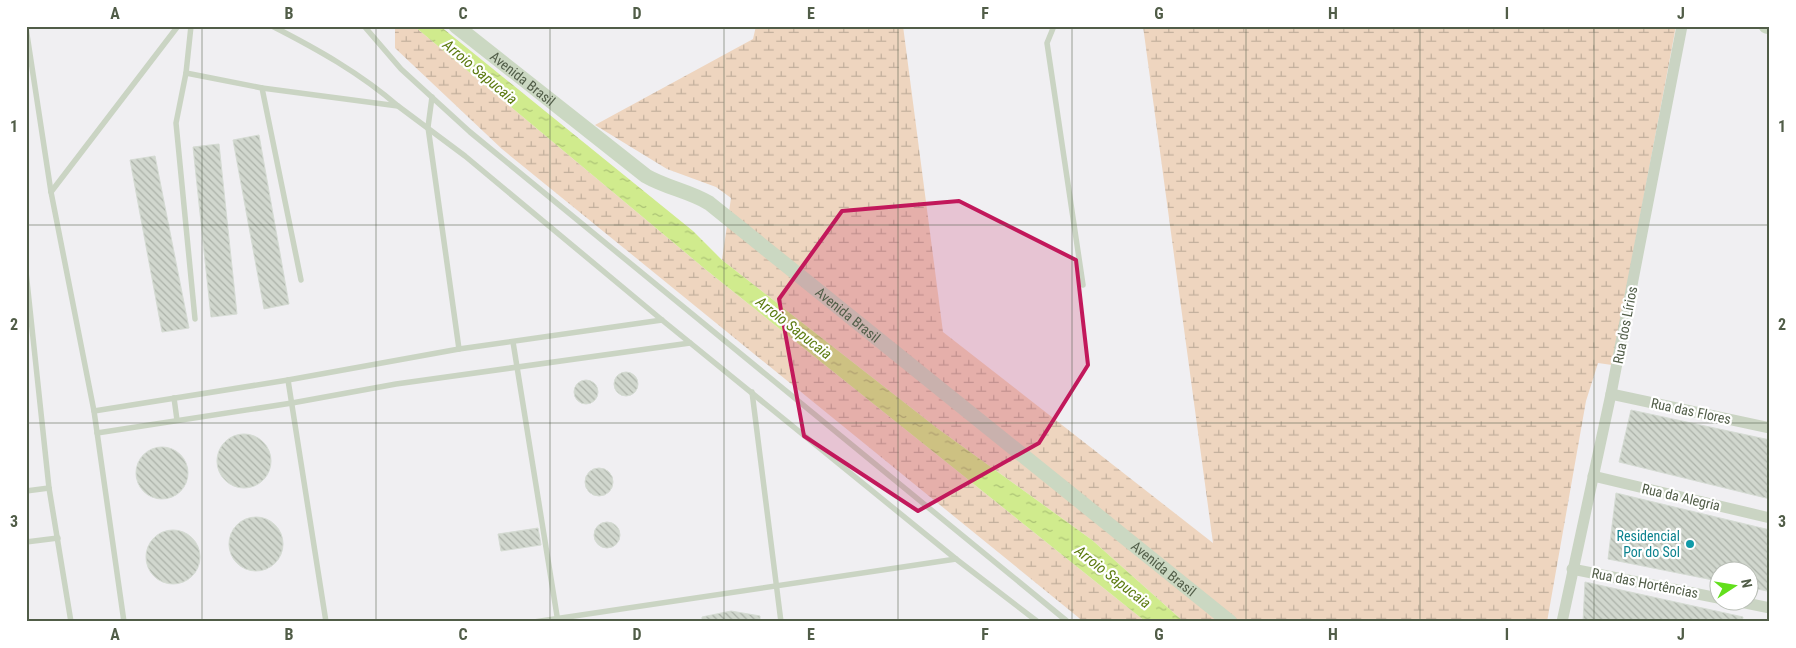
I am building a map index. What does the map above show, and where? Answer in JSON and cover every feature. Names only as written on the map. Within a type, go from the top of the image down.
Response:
[{"type":"main road","name":"Avenida Brasil","points":[[456,26],[646,176],[657,182],[694,194],[709,203],[1230,622]]},
{"type":"main road","points":[[1766,26],[1770,27]]},
{"type":"street","name":"Rua dos Lírios","points":[[1562,622],[1611,394],[1682,26]]},
{"type":"street","name":"Rua das Flores","points":[[1611,394],[1770,428]]},
{"type":"street","name":"Rua da Alegria","points":[[1593,476],[1770,518]]},
{"type":"street","name":"Rua das Hortências","points":[[1572,569],[1708,596]]},
{"type":"lane","points":[[51,192],[178,26]]},
{"type":"lane","points":[[191,26],[186,73],[176,123],[195,318]]},
{"type":"lane","points":[[272,26],[343,64],[376,86],[398,106],[428,127],[956,559],[1038,622]]},
{"type":"lane","points":[[364,26],[401,69],[478,138],[1068,622]]},
{"type":"lane","points":[[1054,26],[1047,43],[1084,284]]},
{"type":"lane","points":[[27,27],[51,192],[94,411],[124,622]]},
{"type":"lane","points":[[186,73],[262,88],[398,106]]},
{"type":"lane","points":[[262,88],[301,280]]},
{"type":"lane","points":[[432,97],[428,127],[459,349]]},
{"type":"lane","points":[[26,272],[49,488],[71,622]]},
{"type":"lane","points":[[94,411],[288,380],[459,349],[662,320]]},
{"type":"lane","points":[[513,342],[558,620]]},
{"type":"lane","points":[[97,433],[292,403],[396,384],[690,342]]},
{"type":"lane","points":[[288,380],[326,622]]},
{"type":"lane","points":[[752,392],[781,622]]},
{"type":"lane","points":[[174,398],[177,420]]},
{"type":"lane","points":[[26,491],[49,488]]},
{"type":"lane","points":[[26,542],[58,538]]},
{"type":"lane","points":[[534,622],[558,620],[775,585],[956,559]]},
{"type":"highlighted area","points":[[959,201],[1076,260],[1088,365],[1039,443],[918,511],[804,436],[779,299],[842,211]]},
{"type":"green space","points":[[395,26],[414,26],[705,269],[1146,622],[1084,622],[502,149],[395,48]]},
{"type":"green space","points":[[756,26],[903,26],[943,332],[1213,543],[1143,26],[1676,26],[1612,365],[1598,363],[1586,401],[1547,622],[1184,622],[1092,540],[937,428],[722,260],[731,198],[716,187],[667,169],[595,125],[753,39]]},
{"type":"water","name":"Arroio Sapucaia","points":[[414,26],[440,26],[693,231],[722,260],[937,428],[1092,540],[1184,622],[1146,622],[705,269]]},
{"type":"building","points":[[259,135],[289,304],[264,309],[233,140]]},
{"type":"building","points":[[219,144],[237,314],[211,317],[193,147]]},
{"type":"building","points":[[155,156],[189,328],[162,332],[130,160]]},
{"type":"building","points":[[626,372],[635,375],[638,384],[635,393],[626,396],[617,393],[614,384],[617,375]]},
{"type":"building","points":[[586,380],[595,383],[598,392],[595,401],[586,404],[577,401],[574,392],[577,383]]},
{"type":"building","points":[[1631,410],[1770,440],[1770,499],[1619,462]]},
{"type":"building","points":[[244,434],[254,436],[263,442],[269,451],[271,461],[269,471],[263,480],[254,486],[244,488],[234,486],[225,480],[219,471],[217,461],[219,451],[225,442],[234,436]]},
{"type":"building","points":[[162,447],[172,449],[180,455],[186,463],[188,473],[186,483],[180,491],[172,497],[162,499],[152,497],[144,491],[138,483],[136,473],[138,463],[144,455],[152,449]]},
{"type":"building","points":[[599,468],[609,472],[613,482],[609,492],[599,496],[589,492],[585,482],[589,472]]},
{"type":"building","name":"Residencial Por do Sol","points":[[1616,493],[1770,530],[1770,581],[1767,591],[1758,589],[1758,560],[1708,560],[1708,579],[1608,559]]},
{"type":"building","points":[[256,517],[266,519],[275,525],[281,534],[283,544],[281,554],[275,563],[266,569],[256,571],[246,569],[237,563],[231,554],[229,544],[231,534],[237,525],[246,519]]},
{"type":"building","points":[[607,522],[616,526],[620,535],[616,544],[607,548],[598,544],[594,535],[598,526]]},
{"type":"building","points":[[538,528],[541,545],[501,551],[498,534]]},
{"type":"building","points":[[168,530],[178,530],[188,534],[196,542],[200,557],[196,572],[188,580],[178,584],[168,584],[158,580],[150,572],[146,562],[146,552],[150,542],[158,534]]},
{"type":"building","name":"Residencial Por do Sol","points":[[1585,582],[1743,617],[1742,622],[1583,622]]},
{"type":"building","points":[[731,611],[760,616],[760,622],[702,622],[702,617]]},
{"type":"place","name":"Residencial Por do Sol","points":[[1690,544]]}]
